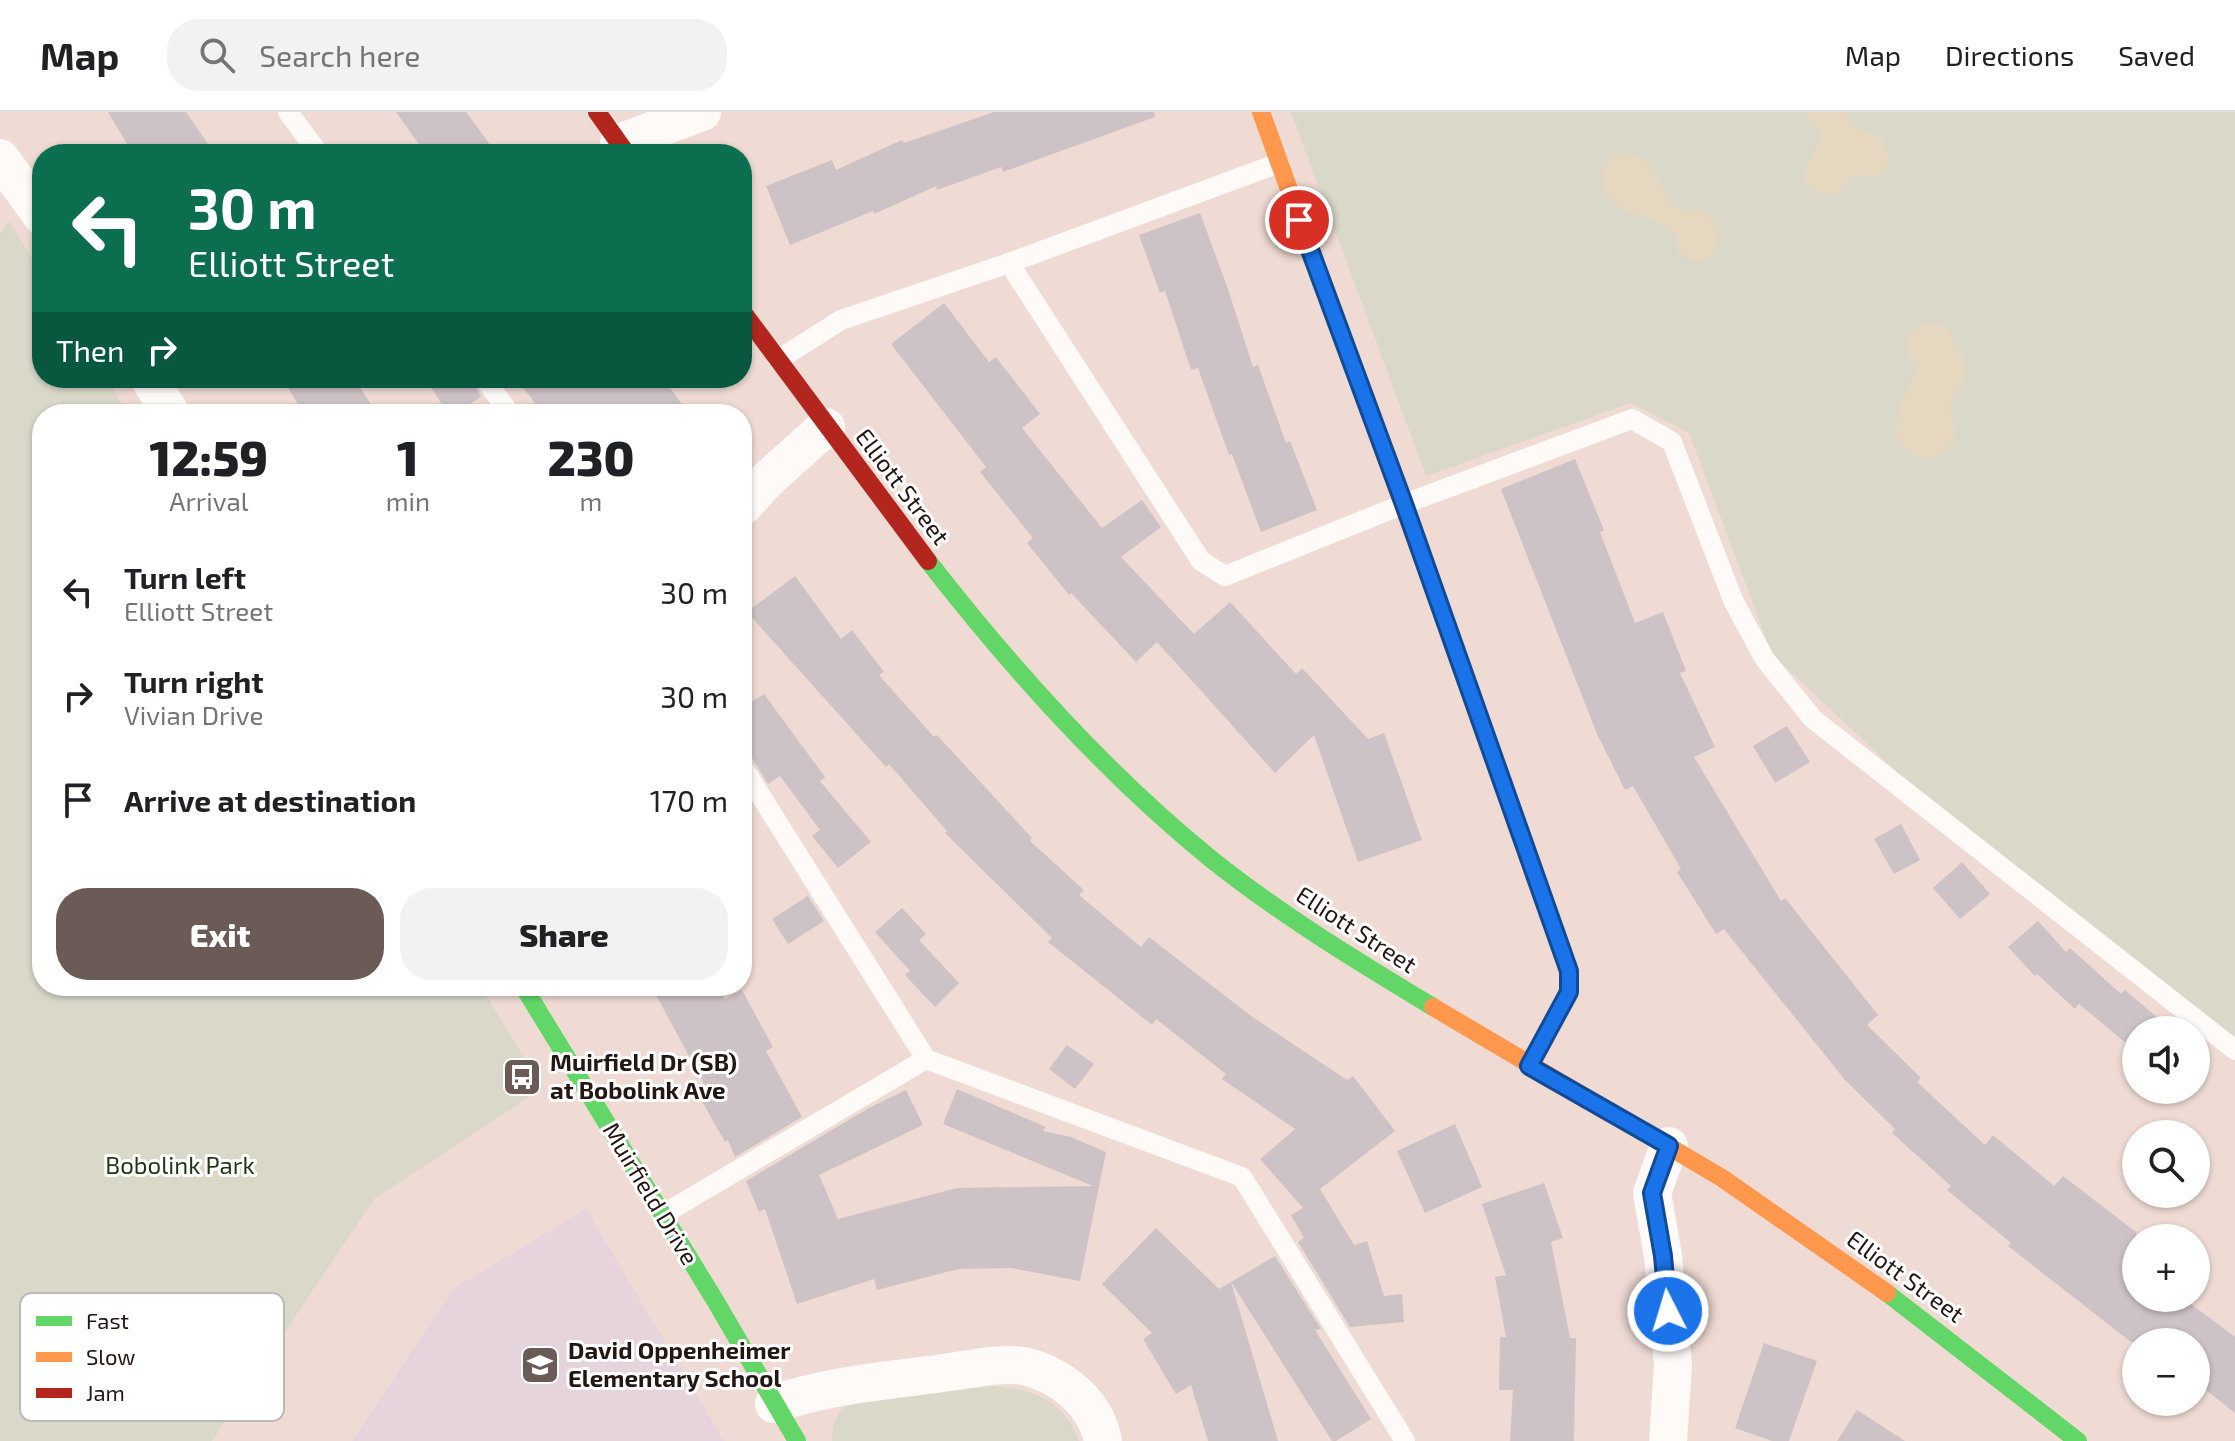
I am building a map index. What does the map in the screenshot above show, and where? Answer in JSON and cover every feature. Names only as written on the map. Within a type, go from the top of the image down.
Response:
[{"type":"street","points":[[597,112],[620,144]]},
{"type":"street","points":[[632,144],[702,112]]},
{"type":"street","points":[[1261,112],[1569,971],[1569,992],[1529,1066]]},
{"type":"street","points":[[0,158],[32,202]]},
{"type":"street","name":"Elliott Street","points":[[752,325],[924,559],[1016,671],[1117,777],[1191,842],[1318,937],[1784,1218],[1909,1307],[2078,1441]]},
{"type":"street","points":[[752,496],[826,427]]},
{"type":"street","name":"Muirfield Drive","points":[[529,996],[797,1441]]},
{"type":"street","points":[[1668,1441],[1673,1365],[1663,1256],[1652,1193],[1669,1146]]},
{"type":"street","points":[[774,1404],[821,1390],[993,1367],[1026,1366],[1054,1377],[1075,1391],[1093,1414],[1103,1441]]},
{"type":"lane","points":[[288,112],[312,144]]},
{"type":"lane","points":[[778,360],[841,320],[1009,263],[1279,163]]},
{"type":"lane","points":[[1009,263],[1201,561],[1225,576],[1404,504],[1632,419],[1672,442],[1733,600],[1764,658],[1813,719],[2235,1050]]},
{"type":"lane","points":[[752,782],[926,1059],[1242,1177],[1405,1441]]},
{"type":"lane","points":[[662,1215],[926,1059]]},
{"type":"shaded area","name":"David Oppenheimer Elementary School","points":[[586,1209],[724,1441],[352,1441],[453,1289]]},
{"type":"green space","points":[[1291,112],[2235,112],[2235,1040],[2210,1020],[2210,1016],[2205,1016],[1900,775],[1772,654],[1689,433],[1631,403],[1426,476]]},
{"type":"green space","name":"Bobolink Park","points":[[9,221],[32,258],[32,388],[112,388],[122,404],[32,404],[32,996],[486,996],[543,1088],[374,1199],[284,1333],[284,1293],[20,1293],[20,1421],[225,1421],[212,1441],[0,1441],[0,234]]},
{"type":"green space","points":[[989,1386],[1018,1389],[1044,1398],[1064,1415],[1079,1441],[832,1441],[836,1418],[854,1402]]},
{"type":"sand","points":[[1804,112],[1845,112],[1854,127],[1881,136],[1888,155],[1887,170],[1877,177],[1852,177],[1836,195],[1823,194],[1811,188],[1806,182],[1806,169],[1820,134]]},
{"type":"sand","points":[[1618,153],[1644,160],[1673,204],[1684,210],[1702,209],[1713,220],[1718,231],[1718,242],[1709,258],[1700,261],[1690,259],[1679,252],[1675,236],[1666,228],[1611,201],[1602,175],[1607,164]]},
{"type":"sand","points":[[1929,323],[1947,328],[1960,352],[1965,373],[1951,406],[1952,441],[1942,454],[1926,458],[1903,447],[1898,440],[1896,423],[1916,368],[1909,353],[1909,335]]},
{"type":"building","points":[[108,112],[186,112],[208,144],[127,144]]},
{"type":"building","points":[[396,112],[466,112],[490,144],[419,144]]},
{"type":"building","points":[[994,112],[1154,112],[1155,117],[1003,172],[1001,167],[937,190],[936,186],[874,214],[873,211],[790,245],[766,186],[832,160],[836,170],[902,140],[904,143]]},
{"type":"building","points":[[1200,213],[1253,367],[1258,365],[1286,443],[1290,441],[1317,510],[1261,532],[1198,368],[1191,370],[1165,291],[1160,293],[1139,235]]},
{"type":"building","points":[[944,303],[989,362],[996,357],[1040,414],[1022,428],[1102,528],[1142,500],[1161,527],[1121,557],[1194,634],[1230,602],[1296,674],[1302,668],[1368,739],[1384,733],[1422,840],[1358,862],[1314,735],[1275,773],[1157,642],[1136,662],[1071,593],[1069,595],[1027,543],[1033,538],[980,472],[986,467],[891,344]]},
{"type":"building","points":[[288,388],[360,388],[371,404],[298,404]]},
{"type":"building","points":[[431,388],[476,388],[481,397],[470,404],[442,404]]},
{"type":"building","points":[[523,388],[670,388],[682,404],[536,404]]},
{"type":"building","points":[[1575,459],[1604,530],[1600,532],[1635,623],[1663,612],[1686,671],[1680,673],[1715,747],[1694,757],[1781,901],[1785,898],[1878,1015],[1867,1025],[1921,1078],[1917,1082],[1985,1145],[1993,1135],[2054,1186],[2063,1176],[2126,1224],[2122,1224],[2122,1312],[2202,1312],[2235,1337],[2235,1413],[2210,1393],[2210,1328],[2122,1328],[2122,1335],[2008,1246],[2011,1243],[1947,1190],[1951,1186],[1892,1133],[1895,1129],[1845,1080],[1724,929],[1716,934],[1677,872],[1681,869],[1633,786],[1625,790],[1597,734],[1501,489]]},
{"type":"building","points":[[795,576],[841,639],[852,630],[884,672],[879,675],[1032,838],[1030,841],[1084,890],[1079,895],[1141,947],[1149,937],[1251,1016],[1347,1080],[1353,1076],[1395,1131],[1320,1189],[1354,1245],[1367,1241],[1384,1296],[1402,1294],[1404,1322],[1350,1327],[1298,1242],[1304,1238],[1291,1215],[1303,1208],[1260,1159],[1295,1129],[1222,1079],[1226,1074],[1156,1019],[1152,1025],[1048,942],[1052,938],[945,833],[947,831],[889,764],[886,767],[752,618],[752,608]]},
{"type":"building","points":[[764,694],[825,777],[820,781],[871,842],[838,868],[812,836],[820,830],[780,776],[768,784],[752,758],[752,702]]},
{"type":"building","points":[[1787,726],[1810,762],[1775,783],[1753,746]]},
{"type":"building","points":[[1901,824],[1920,860],[1894,874],[1874,839]]},
{"type":"building","points":[[1962,862],[1990,894],[1960,919],[1933,888]]},
{"type":"building","points":[[808,896],[824,921],[788,944],[772,919]]},
{"type":"building","points":[[902,908],[926,934],[919,940],[959,983],[935,1007],[905,975],[910,971],[875,932]]},
{"type":"building","points":[[2038,921],[2066,952],[2070,948],[2121,994],[2125,990],[2155,1016],[2122,1016],[2122,1040],[2079,1004],[2075,1009],[2037,974],[2035,976],[2008,947]]},
{"type":"building","points":[[656,996],[723,996],[725,999],[745,996],[773,1047],[766,1051],[802,1117],[735,1157],[728,1140],[725,1142],[699,1096],[708,1091]]},
{"type":"building","points":[[1067,1045],[1094,1064],[1075,1089],[1049,1069]]},
{"type":"building","points":[[957,1089],[1046,1127],[1043,1131],[1071,1137],[1106,1152],[1080,1281],[1011,1268],[958,1269],[877,1290],[874,1279],[797,1304],[765,1209],[759,1212],[746,1181],[869,1108],[906,1090],[923,1125],[819,1175],[838,1219],[957,1188],[1093,1186],[943,1124]]},
{"type":"building","points":[[1455,1124],[1482,1187],[1425,1213],[1397,1151]]},
{"type":"building","points":[[1544,1183],[1563,1238],[1551,1242],[1570,1338],[1576,1338],[1574,1441],[1510,1441],[1513,1390],[1499,1390],[1500,1337],[1506,1337],[1495,1277],[1506,1275],[1482,1204]]},
{"type":"building","points":[[1156,1228],[1219,1289],[1231,1282],[1278,1441],[1208,1441],[1191,1385],[1176,1394],[1143,1339],[1152,1333],[1102,1284]]},
{"type":"building","points":[[1275,1256],[1321,1329],[1315,1330],[1371,1419],[1336,1441],[1332,1441],[1231,1282]]},
{"type":"building","points":[[1764,1343],[1817,1361],[1789,1441],[1772,1441],[1735,1428]]},
{"type":"building","points":[[1857,1410],[1905,1441],[1837,1441]]},
{"type":"traffic: fast","points":[[928,561],[1061,718],[1172,826],[1238,880],[1292,918],[1433,1007]]},
{"type":"traffic: fast","points":[[529,996],[797,1441]]},
{"type":"traffic: fast","points":[[1887,1293],[2078,1441]]},
{"type":"traffic: slow","points":[[1261,112],[1462,668]]},
{"type":"traffic: slow","points":[[1433,1007],[1722,1178],[1887,1293]]},
{"type":"traffic: jam","points":[[597,112],[620,144]]},
{"type":"traffic: jam","points":[[752,324],[928,561]]},
{"type":"traffic: jam","points":[[1462,668],[1569,971],[1569,992],[1529,1066]]},
{"type":"place","name":"Muirfield Dr (SB) at Bobolink Ave","points":[[522,1077]]},
{"type":"place","name":"David Oppenheimer Elementary School","points":[[540,1365]]},
{"type":"route","points":[[1299,220],[1404,504],[1569,971],[1569,992],[1529,1066],[1669,1146],[1652,1193],[1663,1256],[1668,1311]]}]
